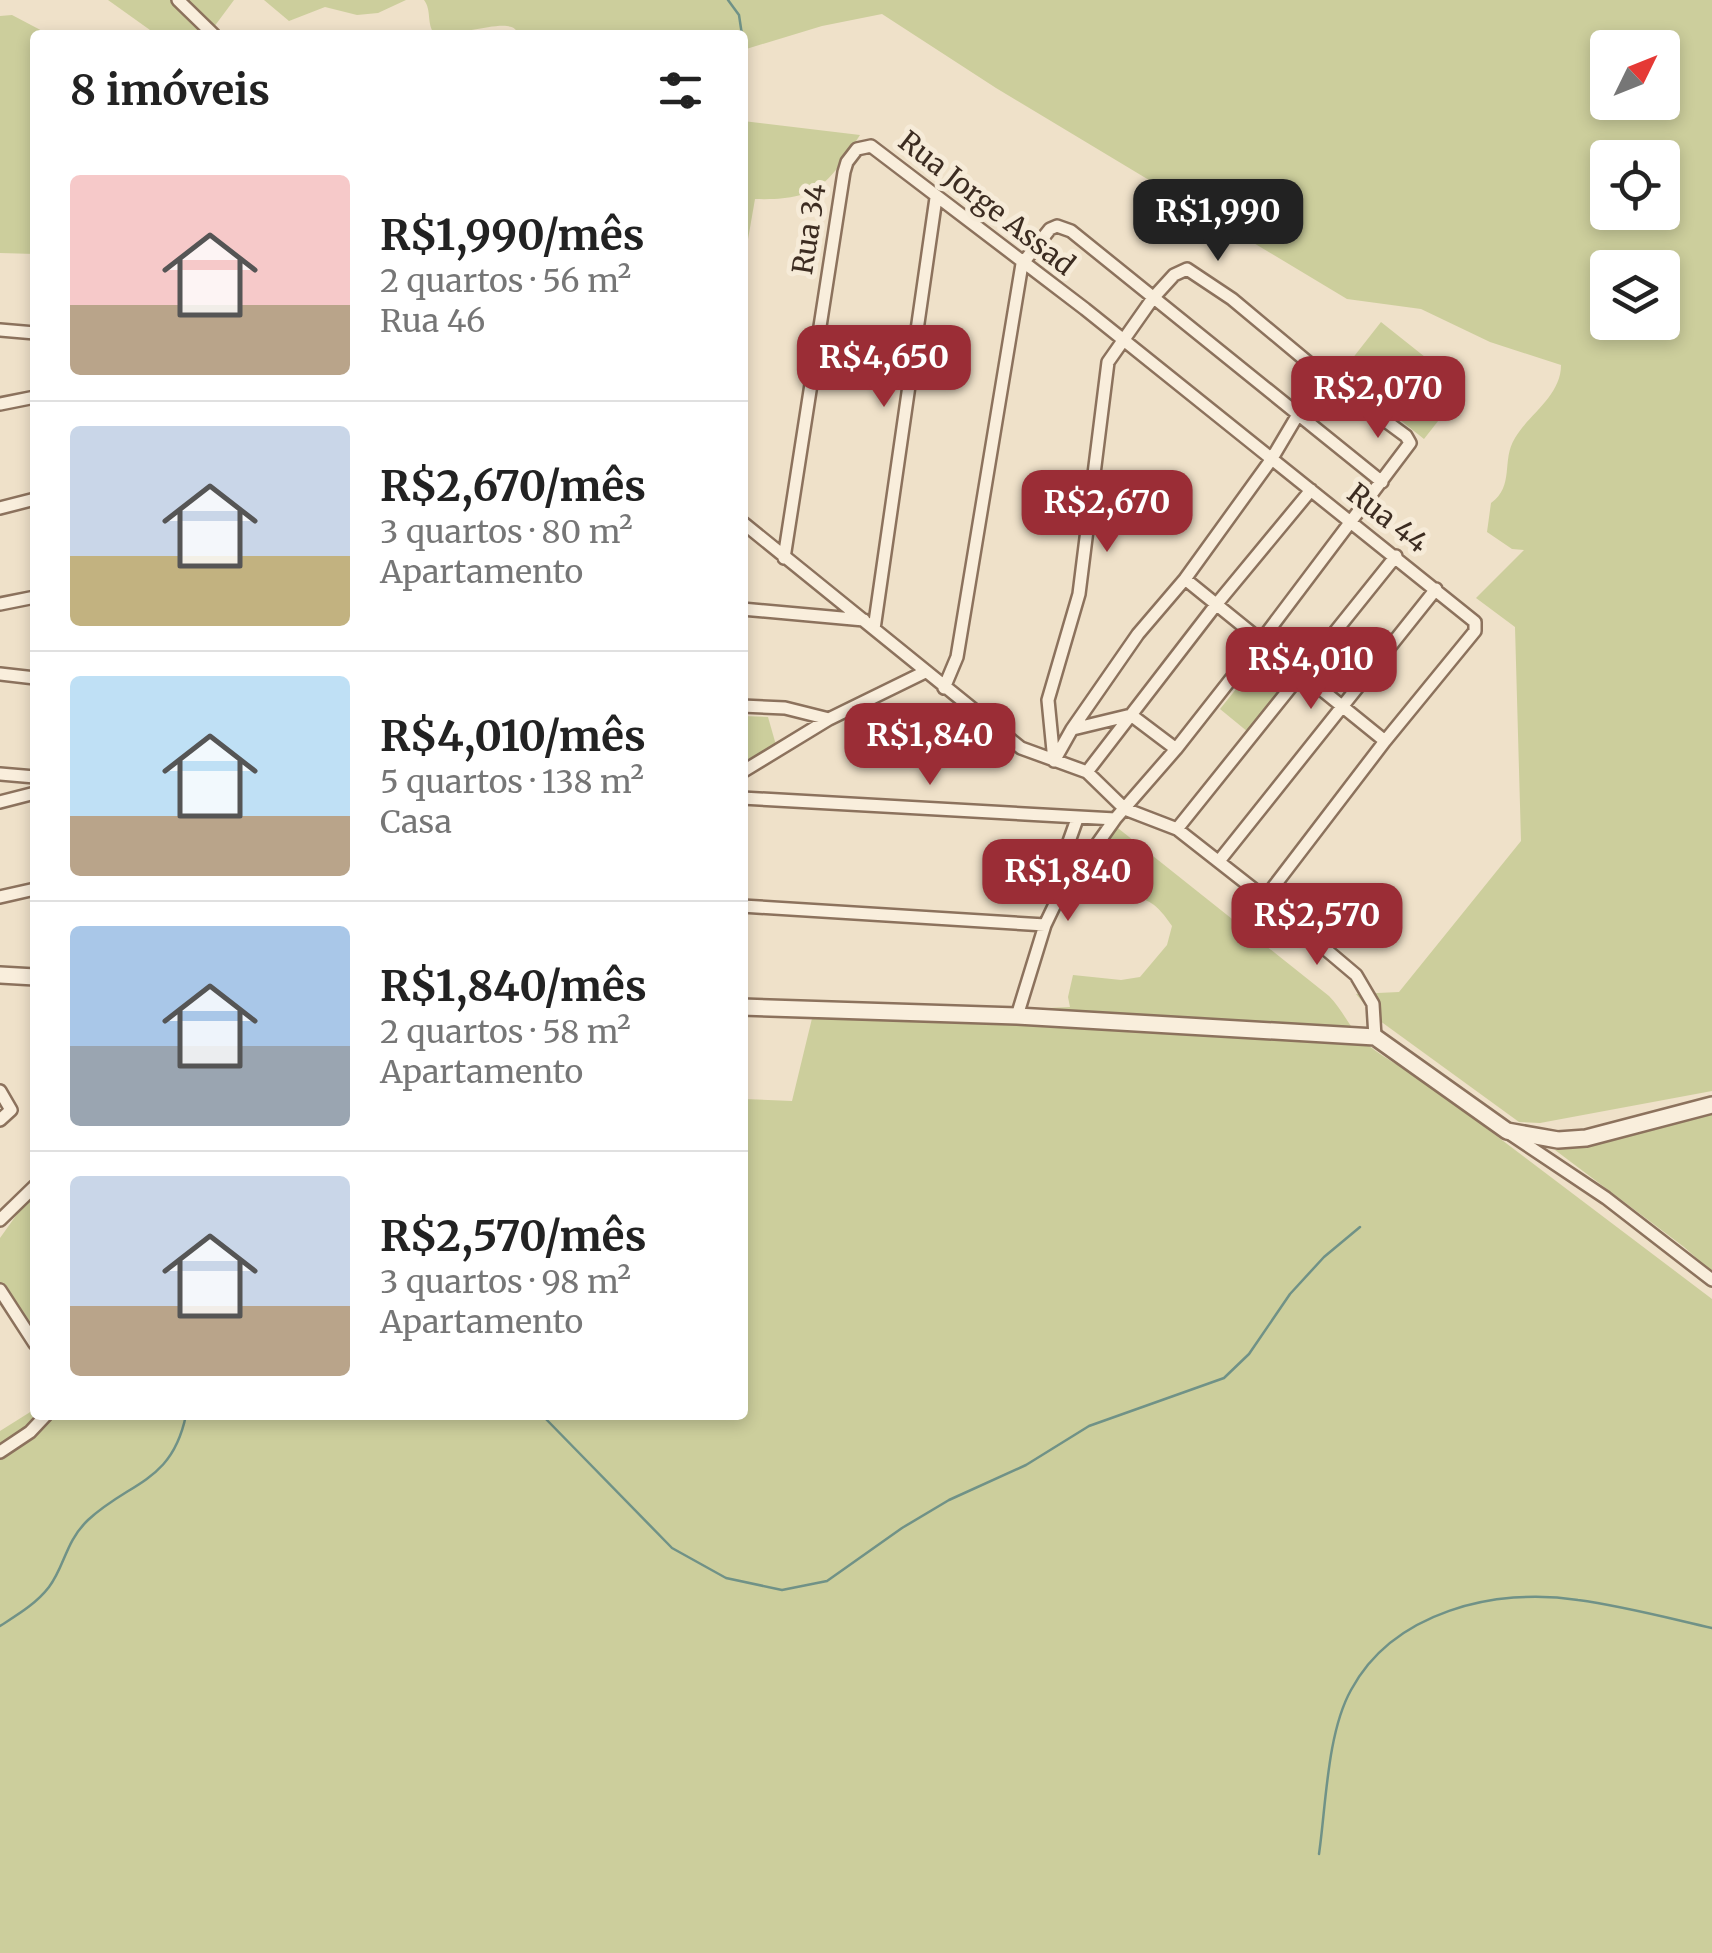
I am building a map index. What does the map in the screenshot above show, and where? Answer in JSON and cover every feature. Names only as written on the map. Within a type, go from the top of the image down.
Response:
[{"type":"street","points":[[178,0],[209,30]]},
{"type":"street","name":"Rua Jorge Assad","points":[[857,148],[877,149],[1122,338],[1271,460]]},
{"type":"street","name":"Rua 34","points":[[784,558],[844,172],[846,162],[857,148]]},
{"type":"street","points":[[869,625],[936,198]]},
{"type":"street","points":[[944,688],[957,657],[1022,264],[1050,229],[1064,227],[1071,231],[1382,482]]},
{"type":"street","points":[[1016,1016],[1056,902],[1409,446],[1409,439],[1322,374],[1268,327],[1187,269],[1174,274],[1122,338],[1108,362],[1079,594],[1048,700],[1054,761]]},
{"type":"street","points":[[0,330],[30,333]]},
{"type":"street","points":[[1054,761],[1138,634],[1185,579],[1271,460],[1322,374]]},
{"type":"street","points":[[0,404],[30,398]]},
{"type":"street","name":"Rua 44","points":[[1271,460],[1472,618],[1475,631],[1386,741]]},
{"type":"street","points":[[1087,772],[1311,490]]},
{"type":"street","points":[[0,508],[30,500]]},
{"type":"street","points":[[748,527],[1021,748],[1087,772],[1125,810],[1178,829],[1266,898],[1356,975],[1373,1004],[1375,1038]]},
{"type":"street","points":[[1178,829],[1396,556]]},
{"type":"street","points":[[1185,579],[1386,741],[1266,898]]},
{"type":"street","points":[[1218,862],[1436,588]]},
{"type":"street","points":[[0,604],[30,598]]},
{"type":"street","points":[[748,610],[869,625]]},
{"type":"street","points":[[748,768],[829,720],[925,672]]},
{"type":"street","points":[[0,674],[30,677]]},
{"type":"street","points":[[748,706],[785,708],[829,720]]},
{"type":"street","points":[[1072,729],[1130,716],[1176,750]]},
{"type":"street","points":[[0,774],[30,777]]},
{"type":"street","points":[[0,802],[30,793]]},
{"type":"street","points":[[748,798],[1116,820]]},
{"type":"street","points":[[1056,902],[1062,861],[1077,819]]},
{"type":"street","points":[[0,897],[30,891]]},
{"type":"street","points":[[748,906],[1046,925]]},
{"type":"street","points":[[0,975],[30,977]]},
{"type":"street","points":[[748,1007],[1016,1016],[1375,1038],[1606,1198],[1712,1280]]},
{"type":"street","points":[[0,1091],[10,1112],[0,1120]]},
{"type":"street","points":[[1506,1131],[1558,1140],[1586,1138],[1712,1106]]},
{"type":"street","points":[[0,1220],[30,1191]]},
{"type":"street","points":[[0,1290],[30,1336]]},
{"type":"street","points":[[0,1452],[41,1420]]},
{"type":"green space","points":[[108,0],[234,0],[212,30],[150,30]]},
{"type":"green space","points":[[264,0],[406,0],[378,13],[357,15],[325,7],[289,21]]},
{"type":"green space","points":[[424,0],[1712,0],[1712,1091],[1540,1123],[1519,1122],[1376,1018],[1356,994],[1399,992],[1521,841],[1515,627],[1476,598],[1524,550],[1512,549],[1487,532],[1491,503],[1503,489],[1515,438],[1556,386],[1561,365],[1490,342],[1421,309],[1347,299],[996,88],[882,14],[822,26],[748,48],[748,30],[515,30],[500,26],[433,30]]},
{"type":"green space","points":[[12,15],[40,30],[30,30],[30,254],[0,253],[0,16]]},
{"type":"green space","points":[[748,122],[860,135],[819,187],[793,197],[755,199],[748,239]]},
{"type":"green space","points":[[1381,322],[1464,388],[1424,439],[1341,373]]},
{"type":"green space","points":[[1257,663],[1286,685],[1248,732],[1220,709]]},
{"type":"green space","points":[[748,716],[768,717],[776,745],[748,761]]},
{"type":"green space","points":[[1109,821],[1329,996],[1375,1050],[1420,1078],[1712,1299],[1712,1953],[0,1953],[0,1431],[30,1412],[30,1420],[748,1420],[748,1099],[792,1101],[815,1006],[986,1011],[1070,1007],[1073,975],[1121,980],[1140,977],[1167,945],[1172,926],[1162,912],[1144,900],[1089,899],[1079,885]]},
{"type":"green space","points":[[1712,1112],[1712,1272],[1555,1150]]},
{"type":"green space","points":[[30,1196],[30,1342],[0,1297],[0,1238]]},
{"type":"waterway","points":[[728,0],[739,15],[741,30]]},
{"type":"waterway","points":[[547,1420],[672,1548],[726,1578],[782,1590],[827,1581],[949,1500],[1026,1465],[1089,1426],[1224,1378],[1249,1354],[1290,1294],[1324,1257],[1360,1227]]},
{"type":"waterway","points":[[0,1626],[49,1587],[74,1537],[88,1520],[160,1468],[171,1455],[184,1420]]},
{"type":"waterway","points":[[1319,1854],[1332,1748],[1343,1707],[1369,1663],[1419,1624],[1481,1602],[1546,1597],[1612,1606],[1712,1628]]}]
